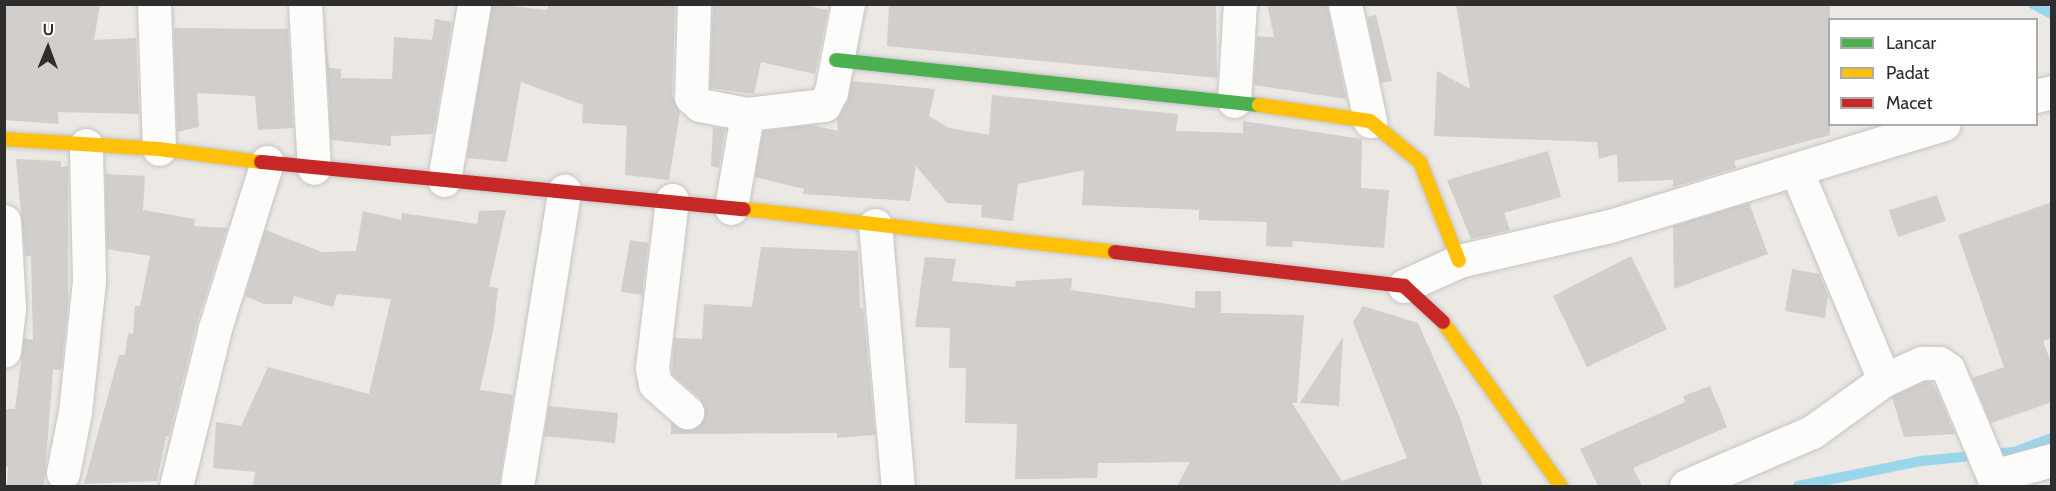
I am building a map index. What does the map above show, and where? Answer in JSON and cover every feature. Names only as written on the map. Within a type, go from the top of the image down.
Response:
[{"type":"street","points":[[154,4],[159,150]]},
{"type":"street","points":[[305,4],[314,168]]},
{"type":"street","points":[[444,180],[474,4]]},
{"type":"street","points":[[694,4],[691,97],[700,105],[747,114],[824,105],[831,92],[848,4]]},
{"type":"street","points":[[1345,4],[1370,121]]},
{"type":"street","points":[[1234,101],[1240,5]]},
{"type":"street","points":[[836,60],[1234,101],[1370,121],[1420,162],[1459,261]]},
{"type":"street","points":[[731,208],[747,114]]},
{"type":"street","points":[[4,139],[159,150],[314,168],[672,201],[1404,286],[1459,261],[1610,226],[1938,126]]},
{"type":"street","points":[[63,472],[75,412],[89,281],[86,145]]},
{"type":"street","points":[[176,486],[215,328],[267,162]]},
{"type":"street","points":[[1796,170],[1884,380]]},
{"type":"street","points":[[517,486],[564,191]]},
{"type":"street","points":[[672,201],[652,368],[655,384],[687,412]]},
{"type":"street","points":[[4,222],[9,298],[4,351]]},
{"type":"street","points":[[875,225],[898,486]]},
{"type":"street","points":[[1404,286],[1434,310],[1561,486]]},
{"type":"street","points":[[1686,486],[1812,432],[1884,380],[1921,363],[1939,363],[1948,369],[1990,467],[2052,460]]},
{"type":"building","points":[[4,4],[100,4],[94,40],[136,38],[139,114],[58,112],[59,124],[4,120]]},
{"type":"building","points":[[492,4],[547,10],[549,4],[675,4],[672,96],[680,112],[669,180],[625,175],[627,126],[582,123],[583,105],[521,82],[507,162],[467,158]]},
{"type":"building","points":[[713,4],[800,4],[828,10],[815,74],[761,62],[754,94],[710,88]]},
{"type":"building","points":[[889,4],[1216,4],[1217,78],[887,46]]},
{"type":"building","points":[[1267,4],[1327,4],[1346,99],[1254,85],[1257,36],[1274,37]]},
{"type":"building","points":[[1456,4],[1830,4],[1828,126],[1830,126],[1830,135],[1734,161],[1736,168],[1673,187],[1673,180],[1618,182],[1617,154],[1599,159],[1597,142],[1434,136],[1437,71],[1470,89]]},
{"type":"building","points":[[1376,15],[1392,81],[1381,83],[1367,17]]},
{"type":"building","points":[[435,19],[452,22],[433,134],[391,136],[391,146],[331,140],[325,29],[329,68],[341,69],[341,78],[392,79],[394,37],[432,40]]},
{"type":"building","points":[[174,28],[288,29],[293,128],[258,130],[255,96],[197,93],[199,127],[177,132]]},
{"type":"building","points":[[852,81],[935,89],[929,116],[949,128],[989,135],[992,95],[1178,114],[1176,131],[1243,133],[1243,121],[1362,139],[1361,188],[1389,190],[1384,248],[1293,241],[1292,247],[1266,246],[1267,222],[1199,220],[1199,210],[1082,205],[1084,170],[1018,184],[1013,221],[981,217],[982,205],[947,203],[916,166],[910,201],[803,194],[804,189],[755,177],[763,131],[812,125],[838,131],[837,118],[848,101]]},
{"type":"building","points":[[713,127],[725,129],[719,168],[711,166]]},
{"type":"building","points":[[1548,151],[1561,197],[1504,213],[1510,230],[1471,239],[1447,180]]},
{"type":"building","points":[[16,159],[61,161],[61,167],[68,166],[68,305],[61,370],[53,370],[44,486],[7,486],[8,467],[4,467],[4,409],[15,409],[24,338],[33,340],[31,256],[25,256]]},
{"type":"building","points":[[105,174],[145,176],[143,210],[195,219],[194,226],[227,228],[197,322],[169,436],[166,436],[157,481],[84,484],[119,355],[125,355],[128,333],[133,334],[135,306],[140,306],[150,256],[107,249]]},
{"type":"building","points":[[1937,195],[1946,221],[1898,237],[1889,210]]},
{"type":"building","points":[[2052,202],[2052,338],[2043,341],[2052,365],[2052,402],[1991,423],[1972,378],[2004,367],[1958,235]]},
{"type":"building","points":[[1749,203],[1768,254],[1674,289],[1673,226]]},
{"type":"building","points":[[506,210],[489,287],[498,288],[494,326],[480,390],[513,395],[499,486],[253,486],[255,472],[213,468],[216,422],[241,426],[268,367],[369,394],[391,299],[337,294],[333,307],[294,296],[292,304],[264,304],[245,296],[265,230],[322,252],[356,251],[363,211],[401,220],[402,213],[477,224],[479,211]]},
{"type":"building","points":[[630,240],[648,243],[642,295],[621,292]]},
{"type":"building","points":[[761,247],[858,251],[860,308],[863,308],[875,435],[837,438],[837,433],[671,434],[671,423],[683,430],[692,430],[705,415],[700,398],[672,374],[674,338],[702,339],[704,304],[752,307]]},
{"type":"building","points":[[1631,256],[1667,329],[1587,367],[1553,296]]},
{"type":"building","points":[[925,257],[956,259],[952,281],[1015,287],[1016,281],[1072,278],[1071,290],[1195,308],[1195,291],[1221,291],[1221,313],[1304,315],[1297,403],[1292,403],[1342,481],[1407,458],[1353,322],[1363,306],[1418,323],[1459,415],[1483,486],[1177,486],[1190,462],[1098,463],[1097,478],[1015,479],[1017,424],[965,423],[966,368],[949,368],[950,328],[915,327]]},
{"type":"building","points":[[1792,269],[1819,274],[1828,295],[1825,318],[1785,311]]},
{"type":"building","points":[[1343,337],[1339,406],[1300,403]]},
{"type":"building","points":[[1925,382],[1931,382],[1937,391],[1955,434],[1904,437],[1892,397]]},
{"type":"building","points":[[1710,386],[1727,427],[1633,468],[1642,486],[1598,486],[1580,449],[1685,402],[1683,396]]},
{"type":"building","points":[[549,406],[618,413],[615,443],[544,436]]},
{"type":"waterway","points":[[2033,4],[2052,14]]},
{"type":"waterway","points":[[1798,486],[1921,461],[2014,452],[2052,438]]},
{"type":"traffic: fast","points":[[836,60],[1259,105]]},
{"type":"traffic: slow","points":[[1259,105],[1370,121],[1420,162],[1459,261]]},
{"type":"traffic: slow","points":[[4,139],[159,149],[261,162]]},
{"type":"traffic: slow","points":[[744,209],[1115,252]]},
{"type":"traffic: slow","points":[[1443,322],[1561,486]]},
{"type":"traffic: jam","points":[[261,162],[744,209]]},
{"type":"traffic: jam","points":[[1115,252],[1404,286],[1443,322]]}]
